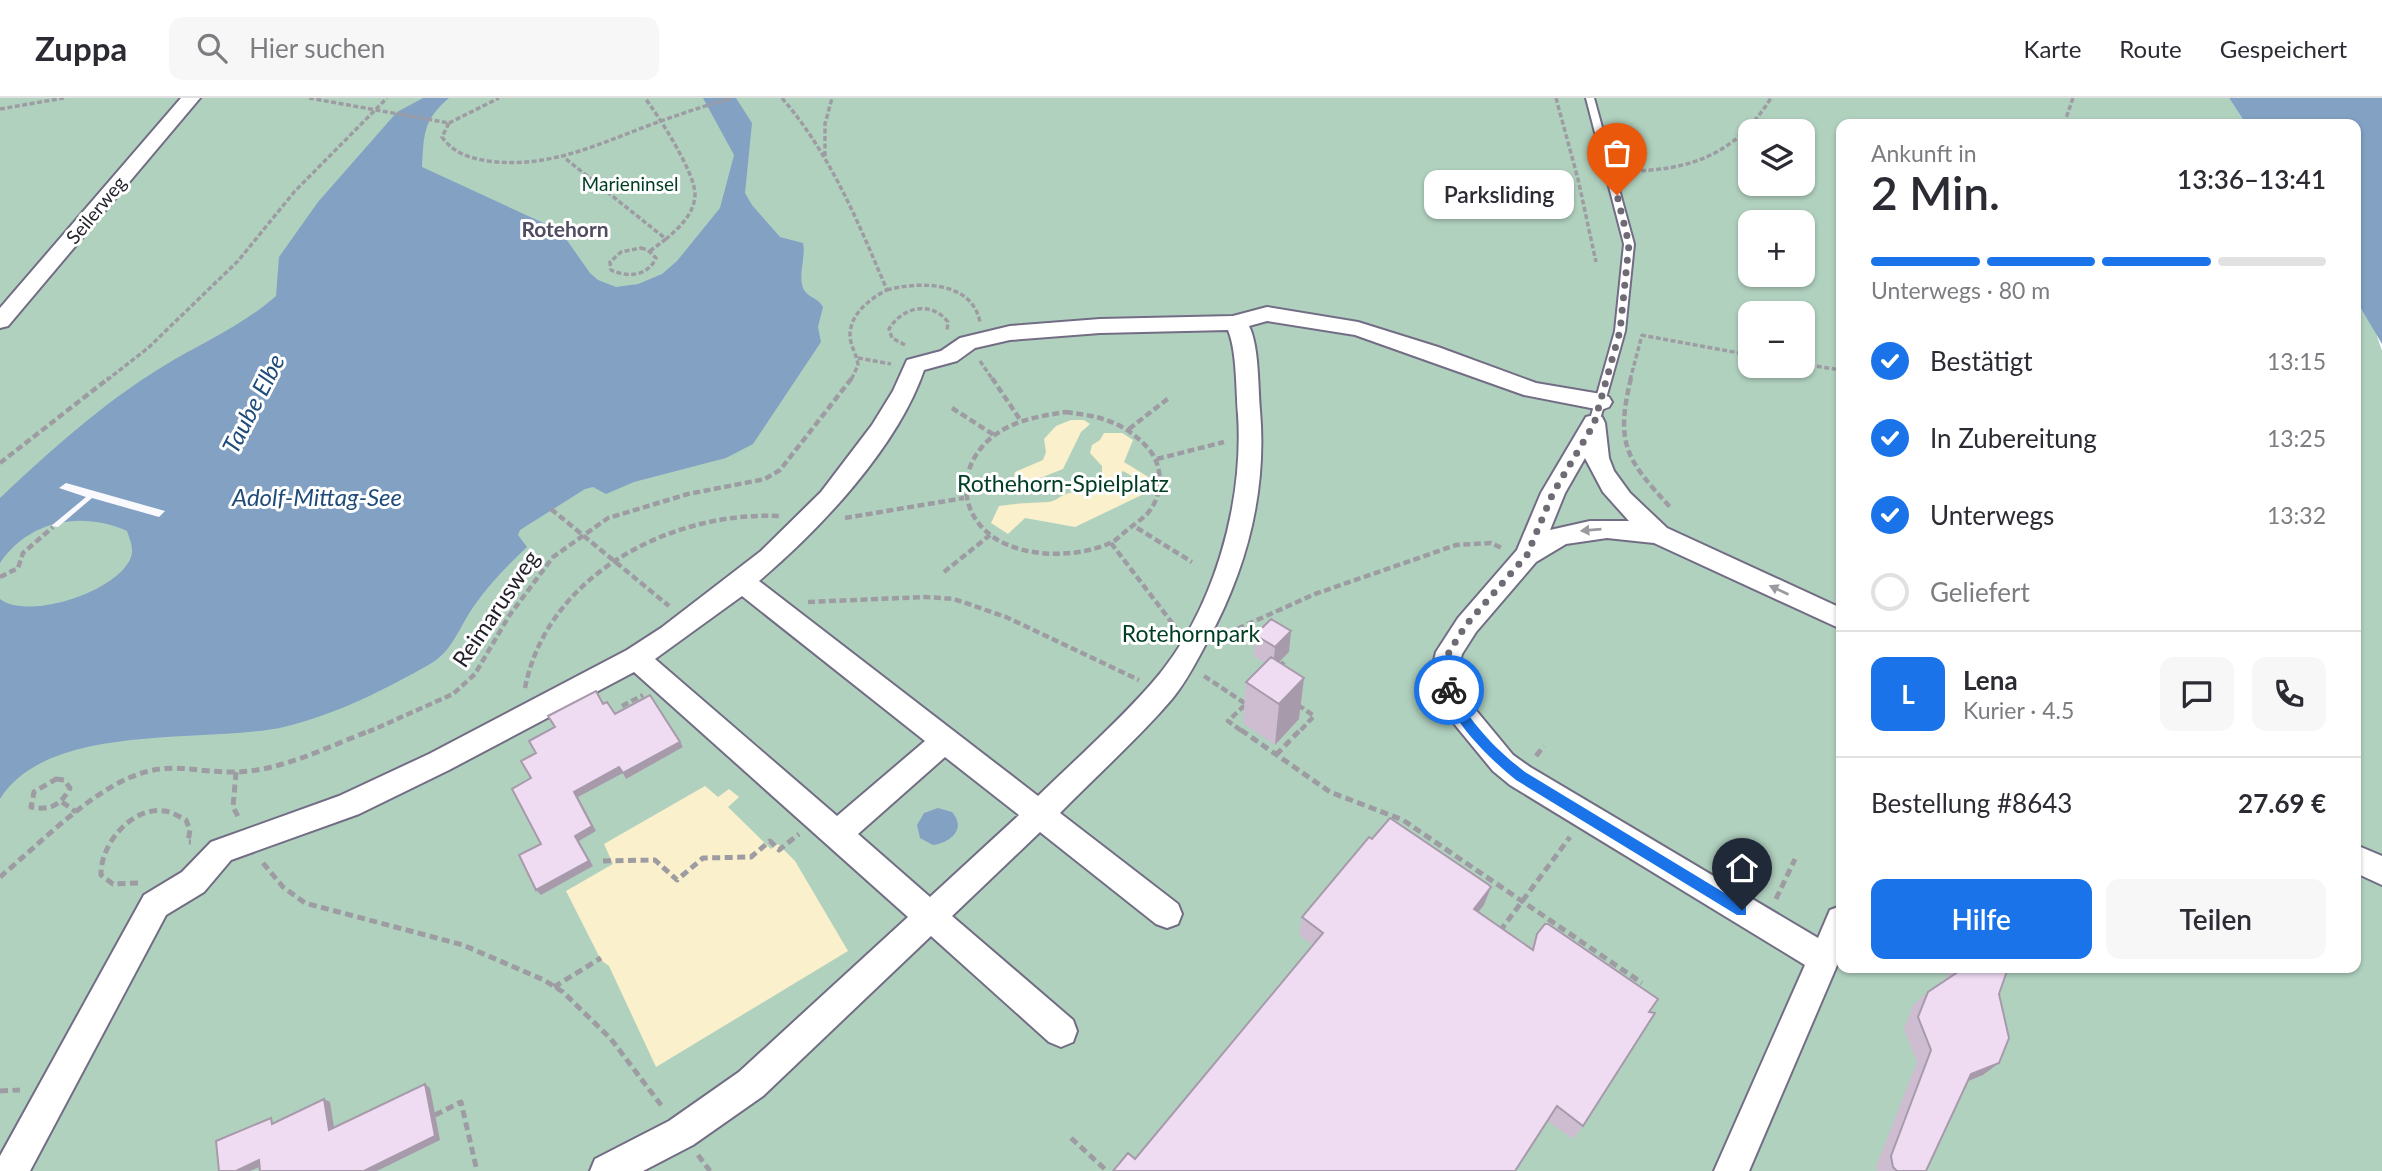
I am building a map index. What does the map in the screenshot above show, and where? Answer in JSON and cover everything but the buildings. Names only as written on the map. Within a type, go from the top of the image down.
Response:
[{"type":"street","name":"Seilerweg","points":[[0,321],[191,98]]},
{"type":"street","points":[[11,1171],[155,905],[192,883],[221,851],[349,805],[439,762],[636,658],[688,622],[742,582],[804,524],[862,459],[907,389],[915,365],[939,360],[968,343],[997,335],[1055,328],[1233,323],[1267,314],[1358,329],[1598,413]]},
{"type":"street","points":[[607,1171],[681,1133],[751,1084],[1040,815],[1162,691],[1188,655],[1218,596],[1235,551],[1248,489],[1251,436],[1240,330],[1233,323]]},
{"type":"street","points":[[1598,413],[1592,443],[1599,466],[1620,497],[1659,535]]},
{"type":"street","points":[[1527,555],[1553,493],[1598,413]]},
{"type":"street","points":[[1824,959],[1585,817],[1503,762],[1452,701],[1445,669],[1449,652],[1466,625],[1527,555],[1537,546],[1565,533],[1594,528],[1630,529],[1659,535],[1836,617]]},
{"type":"street","points":[[742,582],[1167,915]]},
{"type":"street","points":[[636,658],[1061,1031]]},
{"type":"street","points":[[827,826],[944,741]]},
{"type":"street","points":[[2361,860],[2382,871]]},
{"type":"street","points":[[1731,1171],[1836,931]]},
{"type":"lane","points":[[1590,98],[1629,244],[1620,331],[1598,413]]},
{"type":"path","points":[[0,109],[64,98]]},
{"type":"path","points":[[309,98],[449,123],[499,98]]},
{"type":"path","points":[[0,463],[148,348],[238,261],[295,191],[387,98]]},
{"type":"path","points":[[645,98],[662,120],[692,179],[696,199],[692,212],[684,223],[650,251]]},
{"type":"path","points":[[449,123],[442,138],[454,152],[522,165],[566,159],[662,120],[732,98]]},
{"type":"path","points":[[782,98],[825,157],[850,202],[887,290]]},
{"type":"path","points":[[825,157],[825,124],[832,98]]},
{"type":"path","points":[[1556,98],[1578,179],[1596,262]]},
{"type":"path","points":[[1611,170],[1648,172],[1692,164],[1728,148],[1763,115],[1772,98]]},
{"type":"path","points":[[2066,119],[2073,98]]},
{"type":"path","points":[[566,159],[666,239]]},
{"type":"path","points":[[641,248],[650,251],[656,258],[644,271],[625,275],[611,270],[610,261],[621,252],[641,248]]},
{"type":"path","points":[[880,362],[858,357],[850,339],[854,320],[865,304],[887,290],[903,285],[929,285],[953,290],[976,307],[980,316],[976,333],[968,343],[1021,421]]},
{"type":"path","points":[[912,346],[898,343],[889,332],[894,319],[906,312],[925,309],[939,312],[947,319],[946,332]]},
{"type":"path","points":[[1670,507],[1643,477],[1627,450],[1624,413],[1642,335],[1738,353]]},
{"type":"path","name":"Reimarusweg","points":[[0,877],[76,812],[108,789],[154,769],[174,766],[236,772],[262,769],[299,759],[413,713],[457,691],[475,674],[509,615],[553,556],[608,518],[688,494],[761,480],[778,473],[854,376],[859,365],[858,357]]},
{"type":"path","points":[[1815,366],[1836,369]]},
{"type":"path","points":[[1129,429],[1170,397]]},
{"type":"path","points":[[952,408],[994,435]]},
{"type":"path","points":[[1076,413],[1103,418],[1129,429],[1144,441],[1157,459],[1161,479],[1155,504],[1137,528],[1111,543],[1078,553],[1048,554],[1016,548],[990,535],[973,518],[964,498],[964,475],[975,454],[994,435],[1021,421],[1048,414],[1076,413]]},
{"type":"path","points":[[1157,459],[1251,436]]},
{"type":"path","points":[[523,717],[531,661],[549,623],[575,593],[615,562],[663,537],[720,518],[746,514],[768,515],[804,524],[964,498]]},
{"type":"path","points":[[552,510],[688,622]]},
{"type":"path","points":[[2,577],[18,568],[23,553],[54,527]]},
{"type":"path","points":[[1137,528],[1192,562]]},
{"type":"path","points":[[944,572],[990,535]]},
{"type":"path","points":[[1111,543],[1188,655],[1256,710]]},
{"type":"path","points":[[1188,655],[1315,594],[1456,545],[1491,543]]},
{"type":"path","points":[[770,602],[954,598],[999,613],[1162,691]]},
{"type":"path","points":[[1276,670],[1284,662],[1281,660]]},
{"type":"path","points":[[1252,697],[1228,721],[1331,792],[1402,820],[1642,983]]},
{"type":"path","points":[[1276,755],[1314,716],[1294,703]]},
{"type":"path","points":[[233,807],[236,772]]},
{"type":"path","points":[[56,779],[64,780],[70,788],[61,802],[44,810],[36,810],[29,801],[38,788],[56,779]]},
{"type":"path","points":[[61,802],[76,812]]},
{"type":"path","points":[[147,880],[117,884],[102,876],[99,860],[113,835],[142,817],[172,813],[186,820],[190,830],[188,842]]},
{"type":"path","points":[[1498,934],[1585,817]]},
{"type":"path","points":[[603,861],[655,860],[677,880],[703,859],[751,857],[770,841],[779,850],[827,826]]},
{"type":"path","points":[[250,841],[274,878],[305,903],[463,945],[520,968],[554,987],[579,1006],[611,1039],[681,1133]]},
{"type":"path","points":[[1764,924],[1795,859]]},
{"type":"path","points":[[554,987],[601,958]]},
{"type":"path","points":[[435,1115],[461,1102],[477,1171]]},
{"type":"path","points":[[1071,1138],[1107,1171]]},
{"type":"green space","name":"Rotehornpark","points":[[0,98],[2229,98],[2243,119],[1836,119],[1836,973],[2361,973],[2361,308],[2375,330],[2382,351],[2382,1171],[0,1171]]},
{"type":"sand","points":[[1071,420],[1084,420],[1090,424],[1081,432],[1063,469],[1030,482],[1021,493],[1011,492],[1015,472],[1043,460],[1046,452],[1044,439],[1056,426]]},
{"type":"sand","points":[[1104,433],[1122,433],[1133,440],[1124,462],[1150,478],[1148,492],[1075,527],[1025,518],[1008,534],[991,523],[999,506],[1049,502],[1066,494],[1110,489],[1125,482],[1132,476],[1123,471],[1117,477],[1102,483],[1102,466],[1090,453],[1092,445],[1100,440]]},
{"type":"sand","points":[[705,786],[718,797],[729,789],[739,797],[728,807],[771,849],[778,844],[795,861],[848,951],[656,1067],[609,966],[601,960],[566,891],[613,864],[604,844]]},
{"type":"water","name":"Adolf-Mittag-See","points":[[423,98],[449,98],[434,113],[426,128],[422,167],[550,226],[566,239],[590,273],[598,280],[616,287],[638,284],[662,274],[677,261],[720,208],[734,155],[703,98],[736,98],[752,123],[745,193],[780,237],[803,243],[803,288],[823,307],[818,327],[821,342],[753,444],[726,458],[634,482],[606,494],[593,487],[585,489],[520,530],[518,535],[527,547],[486,590],[455,638],[438,659],[430,664],[341,708],[284,727],[252,732],[131,740],[91,746],[54,757],[23,774],[0,799],[0,599],[13,605],[31,606],[72,599],[110,581],[123,569],[132,550],[127,531],[110,525],[75,521],[57,523],[26,537],[12,548],[0,563],[0,498],[58,445],[119,396],[162,367],[221,334],[276,296],[279,257],[318,202],[397,112]]},
{"type":"water","points":[[2229,98],[2382,98],[2382,344],[2361,308],[2361,119],[2243,119]]},
{"type":"water","points":[[938,808],[952,812],[958,824],[950,838],[933,845],[920,838],[917,825],[924,813]]},
{"type":"pier","points":[[66,483],[165,511],[159,517],[92,498],[58,527],[51,526],[86,497],[59,488]]},
{"type":"way so far","points":[[1449,690],[1445,669],[1449,652],[1466,625],[1527,555],[1553,493],[1594,424],[1620,331],[1629,244],[1617,195]]},
{"type":"place","name":"Parksliding","points":[[1617,195]]},
{"type":"district","name":"Rotehorn","points":[[565,230]]},
{"type":"route","points":[[1449,690],[1452,701],[1483,740],[1520,776],[1742,910]]},
{"type":"park label","name":"Marieninsel","points":[[630,184]]},
{"type":"park label","name":"Rothehorn-Spielplatz","points":[[1063,484]]},
{"type":"water label","name":"Taube Elbe","points":[[254,404]]}]
